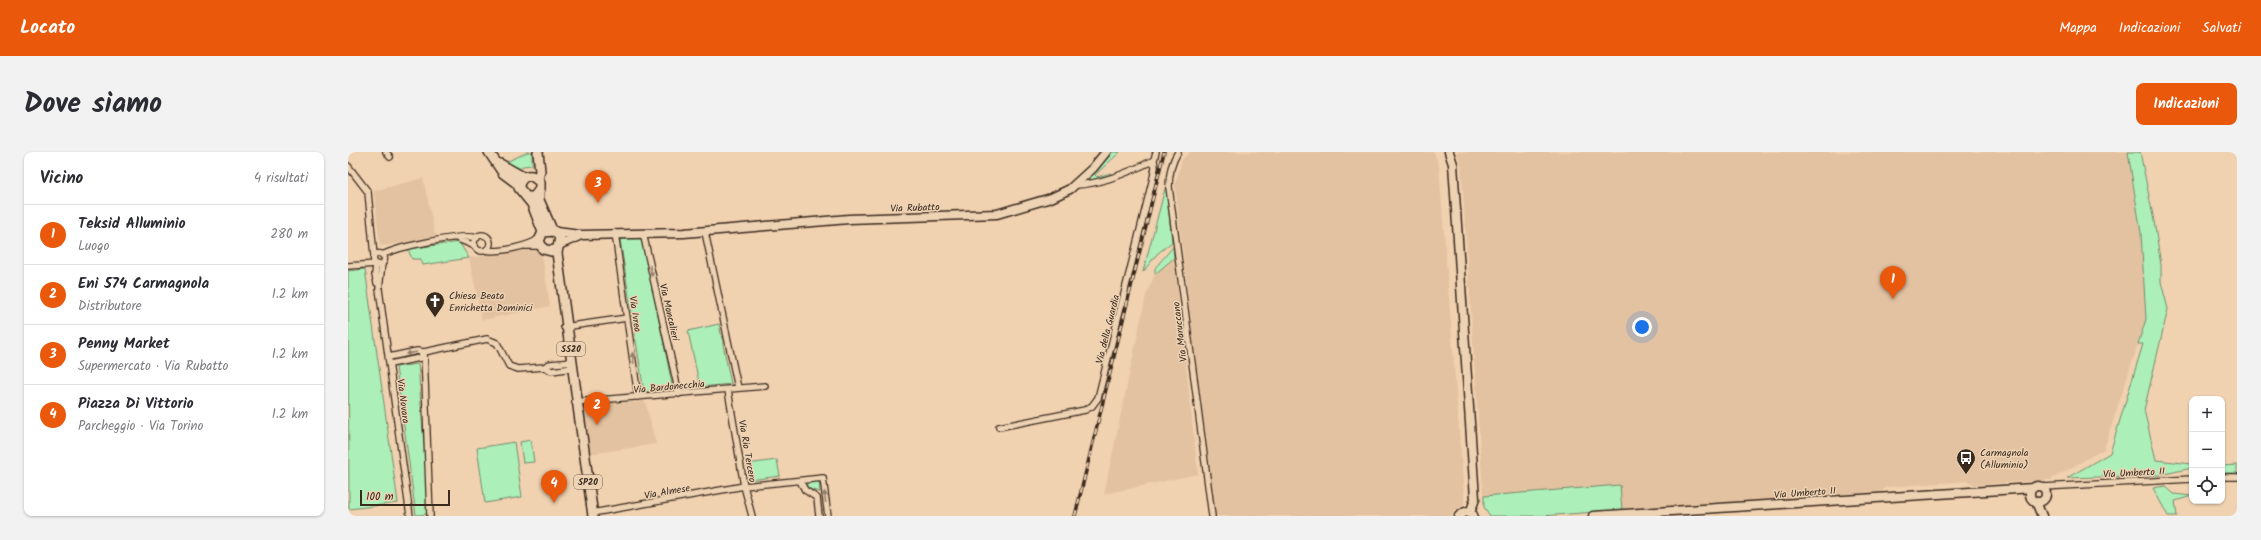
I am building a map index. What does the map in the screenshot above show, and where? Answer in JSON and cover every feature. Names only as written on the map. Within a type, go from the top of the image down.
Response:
[{"type":"main road","points":[[489,152],[497,162],[524,179],[538,179]]},
{"type":"main road","points":[[536,152],[540,171],[538,179],[541,185],[539,192],[534,196],[527,197],[520,191],[524,179],[534,168],[536,152]]},
{"type":"main road","name":"SS20","points":[[539,192],[539,200],[555,267],[566,327]]},
{"type":"main road","name":"SS20","points":[[527,197],[547,238]]},
{"type":"main road","name":"SS20","points":[[547,238],[560,237],[559,246],[566,327],[583,449]]},
{"type":"main road","points":[[547,238],[559,246]]},
{"type":"main road","name":"SP20","points":[[583,449],[592,515]]},
{"type":"street","points":[[386,152],[390,157]]},
{"type":"street","name":"Via Rubatto","points":[[581,235],[705,232],[849,219],[997,214],[1051,198],[1076,185],[1106,152]]},
{"type":"street","name":"Via della Guardia","points":[[999,427],[1085,410],[1092,406],[1098,398],[1153,178],[1156,152]]},
{"type":"street","name":"Via Maruccano","points":[[1178,152],[1172,164],[1169,177],[1169,187],[1210,514]]},
{"type":"street","points":[[1448,152],[1453,164],[1474,499],[1472,515],[1465,512],[1459,516]]},
{"type":"street","points":[[1076,185],[1090,184],[1103,180],[1154,160]]},
{"type":"street","points":[[348,166],[368,192],[375,247],[379,259]]},
{"type":"street","points":[[705,232],[738,388]]},
{"type":"street","name":"Via Ivrea","points":[[615,233],[638,397]]},
{"type":"street","name":"Via Moncalieri","points":[[643,233],[679,394]]},
{"type":"street","points":[[454,239],[475,246],[479,250],[495,251],[523,246],[547,238],[581,235]]},
{"type":"street","points":[[559,246],[581,235]]},
{"type":"street","points":[[348,266],[366,264],[379,259],[396,248],[472,236],[477,238],[484,236],[488,239],[490,244],[504,249]]},
{"type":"street","points":[[475,246],[477,238]]},
{"type":"street","points":[[523,246],[547,238]]},
{"type":"street","points":[[486,250],[490,244]]},
{"type":"street","name":"Via Novara","points":[[379,259],[375,275],[379,289],[389,357],[410,516]]},
{"type":"street","points":[[566,327],[627,318]]},
{"type":"street","points":[[389,357],[417,351],[424,352],[487,339],[497,343],[507,364],[513,368],[544,367],[550,364],[571,365]]},
{"type":"street","points":[[390,364],[420,358],[424,352]]},
{"type":"street","points":[[424,352],[430,516]]},
{"type":"street","name":"Via Bardonecchia","points":[[576,402],[765,386]]},
{"type":"street","name":"Via Rio Tercero","points":[[728,390],[744,486],[752,516]]},
{"type":"street","points":[[2225,477],[2237,477]]},
{"type":"street","name":"Via Almese","points":[[592,515],[744,486],[823,478],[828,516]]},
{"type":"street","name":"Via Umberto II","points":[[2044,489],[2054,486],[2189,479]]},
{"type":"street","points":[[800,481],[804,490],[817,498],[819,516]]},
{"type":"street","points":[[2037,486],[2044,489],[2046,497],[2040,507],[2031,499],[2031,491],[2037,486]]},
{"type":"street","name":"Via Umberto II","points":[[1593,516],[2018,489],[2031,491]]},
{"type":"shaded area","points":[[1190,152],[1434,152],[1439,166],[1464,497],[1464,505],[1453,511],[1452,516],[1214,516],[1175,185],[1182,160]]},
{"type":"shaded area","points":[[1456,152],[2128,152],[2141,233],[2146,319],[2104,449],[2050,480],[1974,485],[1968,481],[1886,487],[1882,492],[1542,516],[1490,516],[1484,507],[1461,164]]},
{"type":"shaded area","points":[[423,178],[436,239],[380,246],[374,191]]},
{"type":"shaded area","points":[[525,249],[541,249],[550,306],[482,320],[469,258]]},
{"type":"shaded area","points":[[1174,258],[1198,474],[1104,494],[1146,295],[1155,274]]},
{"type":"shaded area","points":[[645,401],[656,444],[589,454],[582,405]]},
{"type":"green space","points":[[528,152],[532,152],[532,165],[523,166],[516,170],[506,162]]},
{"type":"green space","points":[[1113,152],[1120,152],[1095,175],[1097,177],[1111,173],[1110,175],[1091,180],[1090,176]]},
{"type":"green space","points":[[2128,152],[2140,152],[2154,221],[2161,265],[2161,282],[2168,309],[2144,410],[2156,460],[2189,464],[2189,469],[2160,475],[2067,478],[2110,453],[2143,344],[2138,344],[2146,319],[2141,233]]},
{"type":"green space","points":[[1166,185],[1172,242],[1157,254],[1143,272]]},
{"type":"green space","points":[[642,238],[673,389],[644,392],[620,239]]},
{"type":"green space","points":[[459,242],[469,258],[423,265],[421,259],[412,259],[408,249]]},
{"type":"green space","points":[[1173,247],[1174,258],[1155,274],[1155,268]]},
{"type":"green space","points":[[365,269],[398,503],[349,509],[348,271]]},
{"type":"green space","points":[[719,324],[731,384],[700,387],[688,331]]},
{"type":"green space","points":[[418,364],[429,514],[416,515],[396,367]]},
{"type":"green space","points":[[531,440],[534,462],[523,463],[520,442]]},
{"type":"green space","points":[[514,442],[522,497],[485,503],[477,448]]},
{"type":"green space","points":[[777,460],[780,476],[750,480],[747,464]]},
{"type":"green space","points":[[2237,465],[2237,473],[2225,473],[2225,466]]},
{"type":"green space","points":[[819,481],[820,492],[809,489],[805,483]]},
{"type":"green space","points":[[1620,485],[1622,510],[1542,516],[1490,516],[1484,507],[1484,496]]},
{"type":"green space","points":[[2165,486],[2174,494],[2189,497],[2175,501],[2177,516],[2168,516],[2153,488]]},
{"type":"railway","points":[[1075,516],[1164,152]]},
{"type":"place","name":"Penny Market","points":[[598,203]]},
{"type":"place","name":"Teksid Alluminio","points":[[1893,299]]},
{"type":"place","name":"Chiesa Beata Enrichetta Dominici","points":[[435,318]]},
{"type":"place","name":"Eni 574 Carmagnola","points":[[597,425]]},
{"type":"place","name":"Carmagnola (Alluminio)","points":[[1966,475]]},
{"type":"place","name":"Piazza Di Vittorio","points":[[554,503]]}]
